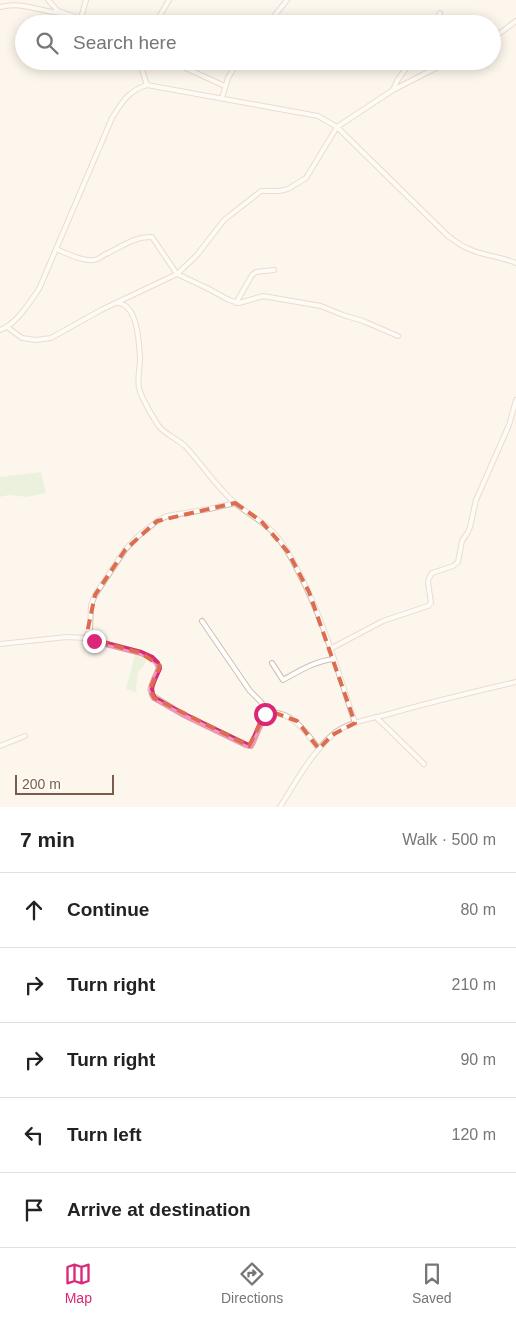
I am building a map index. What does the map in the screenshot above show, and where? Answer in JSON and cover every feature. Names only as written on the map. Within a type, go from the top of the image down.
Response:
[{"type":"street","points":[[48,0],[53,7],[62,13]]},
{"type":"street","points":[[82,15],[86,0]]},
{"type":"street","points":[[160,15],[169,0]]},
{"type":"street","points":[[275,15],[287,0]]},
{"type":"street","points":[[0,7],[14,5],[70,15]]},
{"type":"street","points":[[501,32],[516,21]]},
{"type":"street","points":[[141,70],[147,85]]},
{"type":"street","points":[[190,70],[225,86]]},
{"type":"street","points":[[222,98],[228,78],[233,70]]},
{"type":"street","points":[[393,90],[405,70]]},
{"type":"street","points":[[7,327],[22,338],[36,340],[51,338],[101,310],[177,274],[197,255],[224,220],[261,191],[288,189],[306,178],[337,127],[393,90],[430,70]]},
{"type":"street","points":[[0,330],[7,327],[22,313],[39,289],[112,118],[129,93],[138,87],[147,85],[318,116],[337,127],[448,236],[467,249],[516,263]]},
{"type":"street","points":[[56,249],[81,259],[96,260],[128,242],[139,238],[152,237],[177,274],[236,303],[263,296],[321,306],[398,336]]},
{"type":"street","points":[[236,303],[252,275],[256,272],[274,270]]},
{"type":"street","points":[[118,303],[127,308],[134,317],[138,333],[140,359],[138,381],[140,390],[158,425],[183,445],[235,503],[261,520],[286,549],[309,592],[355,723]]},
{"type":"street","points":[[330,649],[383,622],[428,606],[431,603],[428,582],[430,575],[453,566],[458,562],[462,541],[470,527],[476,500],[509,425],[516,400]]},
{"type":"street","points":[[86,638],[90,628],[91,605],[95,596],[125,550],[136,538],[157,521],[167,516],[235,503]]},
{"type":"street","points":[[202,621],[250,691],[268,712],[277,713],[297,721],[319,749]]},
{"type":"street","points":[[0,644],[67,637],[86,638],[141,653],[152,658],[159,668],[150,689],[154,698],[182,714],[246,745],[251,746],[265,714],[268,712]]},
{"type":"street","points":[[272,663],[283,680],[314,664],[325,660],[334,660]]},
{"type":"street","points":[[280,807],[319,749],[332,735],[355,723],[461,694],[516,682]]},
{"type":"street","points":[[376,717],[424,764]]},
{"type":"street","points":[[0,746],[25,736]]},
{"type":"highlighted area","points":[[235,503],[261,521],[288,552],[309,592],[355,723],[332,735],[319,749],[297,721],[267,710],[249,746],[154,698],[150,689],[160,666],[141,653],[86,638],[95,595],[125,550],[157,521]]},
{"type":"green space","points":[[41,472],[46,493],[27,497],[9,495],[0,497],[0,477]]},
{"type":"green space","points":[[135,655],[146,661],[138,672],[137,693],[126,689]]},
{"type":"route","points":[[94,641],[141,653],[152,658],[159,668],[150,689],[154,698],[182,714],[246,745],[251,746],[265,714]]}]
